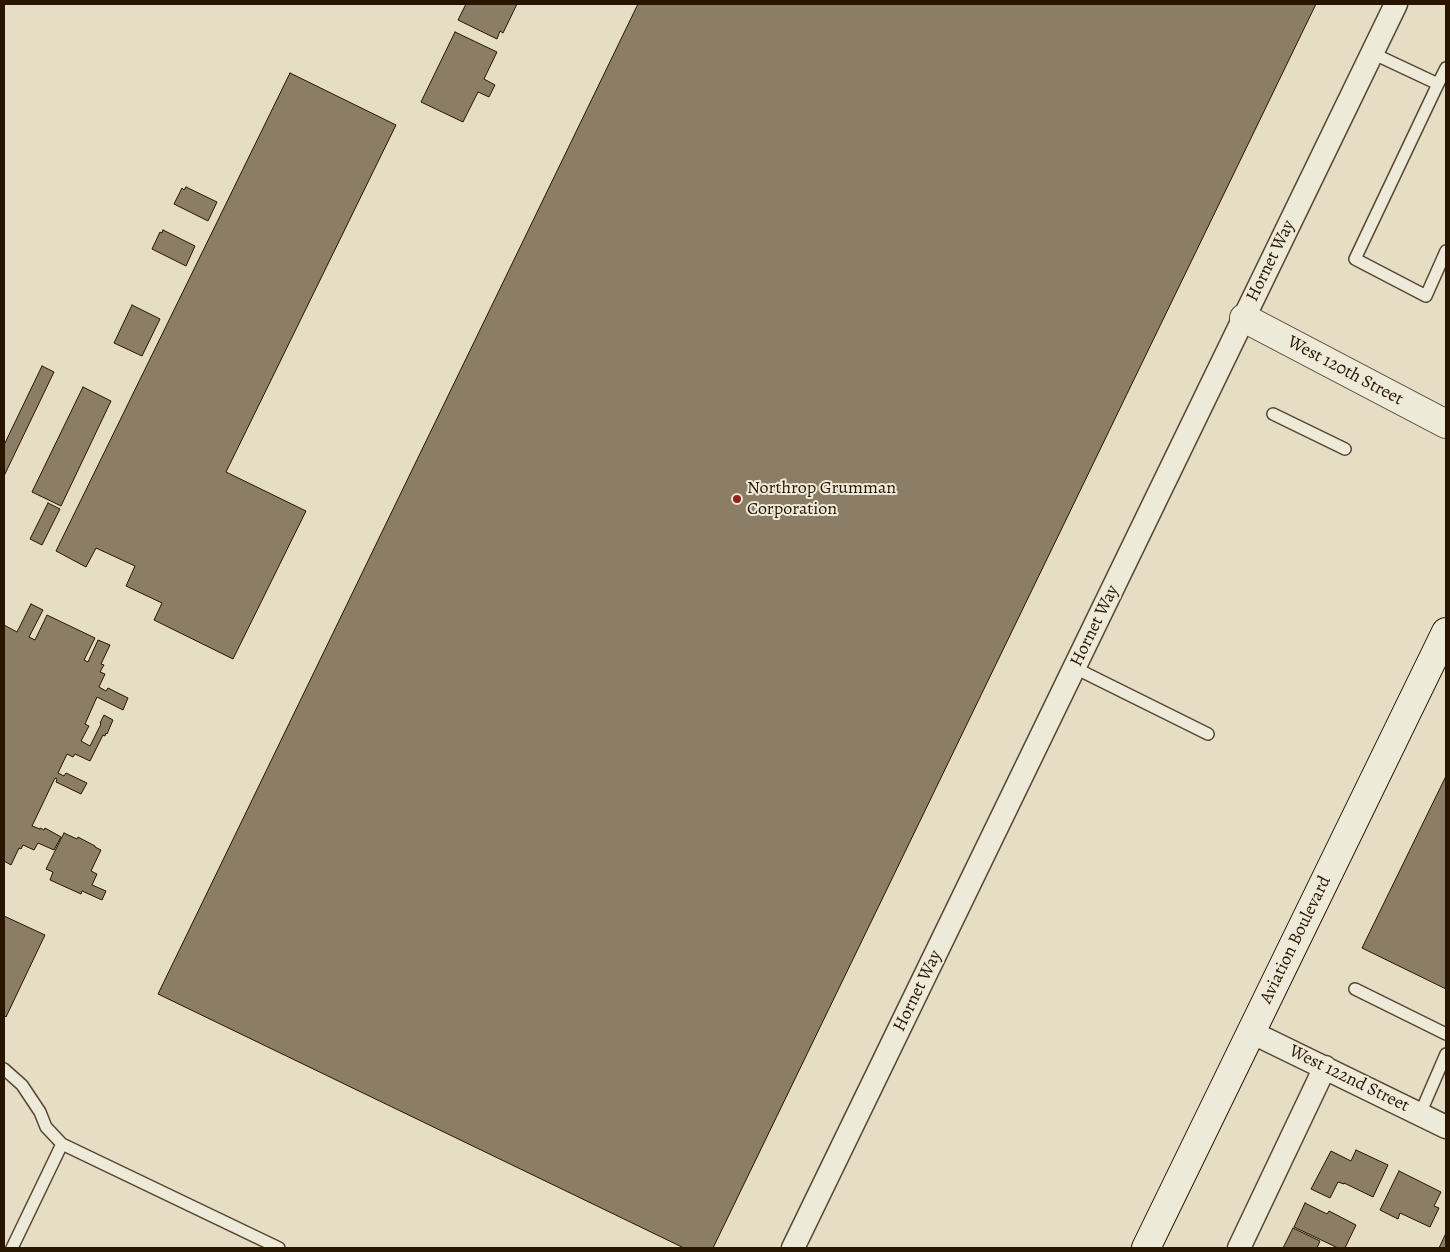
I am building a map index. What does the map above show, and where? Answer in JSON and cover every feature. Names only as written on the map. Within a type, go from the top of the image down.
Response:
[{"type":"main road","name":"West 120th Street","points":[[1244,318],[1446,424]]},
{"type":"main road","name":"Aviation Boulevard","points":[[1146,1248],[1446,632]]},
{"type":"street","name":"Hornet Way","points":[[793,1248],[1396,4]]},
{"type":"street","name":"West 122nd Street","points":[[1251,1032],[1446,1126]]},
{"type":"street","points":[[1239,1248],[1325,1067]]},
{"type":"lane","points":[[1372,53],[1438,84]]},
{"type":"lane","points":[[1446,68],[1355,259],[1426,296],[1446,251]]},
{"type":"lane","points":[[1273,414],[1345,449]]},
{"type":"lane","points":[[1075,668],[1208,734]]},
{"type":"lane","points":[[1355,989],[1446,1034]]},
{"type":"lane","points":[[1420,1114],[1446,1054]]},
{"type":"lane","points":[[4,1069],[22,1085],[40,1112],[46,1127],[62,1144],[280,1248]]},
{"type":"lane","points":[[12,1248],[62,1144]]},
{"type":"building","points":[[466,4],[517,4],[503,33],[500,31],[497,39],[458,20]]},
{"type":"building","name":"Northrop Grumman Corporation","points":[[638,4],[1316,4],[713,1248],[684,1248],[158,994]]},
{"type":"building","points":[[455,32],[497,52],[484,79],[495,85],[489,97],[478,92],[463,122],[421,102]]},
{"type":"building","points":[[290,73],[396,125],[226,472],[306,511],[233,659],[154,620],[162,603],[126,586],[135,566],[96,548],[86,567],[56,551]]},
{"type":"building","points":[[186,187],[217,202],[208,221],[174,204],[182,188],[184,190]]},
{"type":"building","points":[[163,230],[195,246],[186,266],[152,249],[160,232],[162,233]]},
{"type":"building","points":[[132,305],[160,319],[142,356],[114,343]]},
{"type":"building","points":[[42,366],[54,372],[4,476],[4,445]]},
{"type":"building","points":[[83,387],[111,401],[61,506],[32,492]]},
{"type":"building","points":[[48,503],[60,509],[42,545],[30,539]]},
{"type":"building","points":[[31,604],[43,610],[29,637],[35,640],[47,615],[95,638],[84,660],[88,662],[98,640],[110,645],[101,664],[104,665],[100,672],[105,674],[99,687],[106,691],[108,688],[128,698],[123,710],[97,697],[85,724],[89,726],[81,741],[90,746],[104,715],[113,720],[107,734],[103,735],[90,761],[75,754],[73,757],[67,754],[58,773],[64,776],[66,773],[87,783],[81,794],[56,782],[57,779],[55,778],[32,826],[44,830],[45,828],[61,837],[54,850],[38,843],[34,850],[23,845],[21,849],[19,848],[11,865],[4,861],[4,625],[17,632]]},
{"type":"building","points":[[1446,776],[1446,989],[1362,948]]},
{"type":"building","points":[[64,833],[77,839],[78,837],[101,850],[91,871],[97,874],[92,885],[106,891],[102,900],[82,891],[81,894],[50,880],[53,872],[46,869]]},
{"type":"building","points":[[4,916],[45,935],[6,1017],[4,1015]]},
{"type":"building","points":[[1356,1150],[1388,1165],[1373,1197],[1338,1182],[1330,1198],[1311,1189],[1331,1151],[1351,1161]]},
{"type":"building","points":[[1399,1171],[1441,1192],[1434,1206],[1439,1208],[1430,1227],[1400,1213],[1398,1219],[1380,1210]]},
{"type":"building","points":[[1305,1203],[1327,1214],[1329,1211],[1356,1225],[1345,1248],[1338,1248],[1294,1227]]},
{"type":"building","points":[[1293,1228],[1320,1241],[1317,1248],[1283,1248]]},
{"type":"building","points":[[1446,1233],[1446,1248],[1439,1248]]},
{"type":"place","name":"Northrop Grumman Corporation","points":[[737,499]]}]
